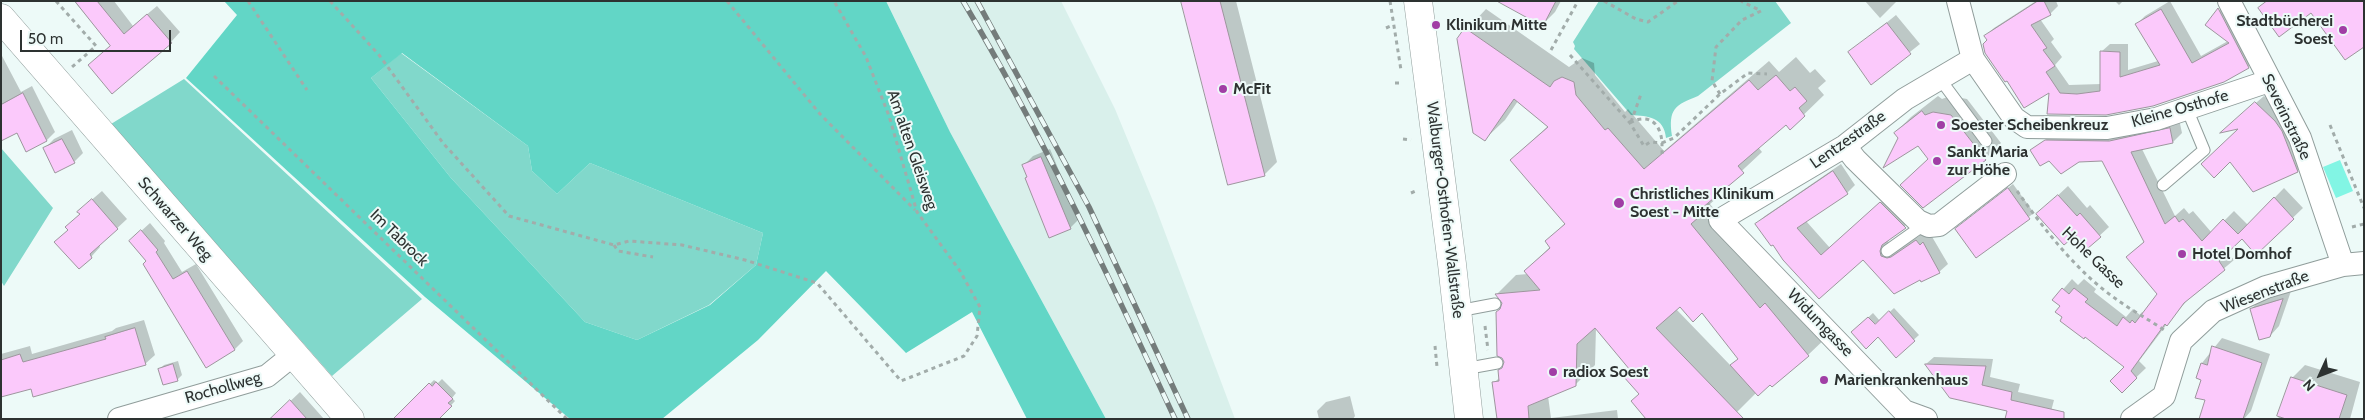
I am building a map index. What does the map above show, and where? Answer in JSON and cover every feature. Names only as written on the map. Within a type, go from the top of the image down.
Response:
[{"type":"street","name":"Walburger-Osthofen-Wallstraße","points":[[1418,1],[1458,310],[1469,419]]},
{"type":"street","name":"Kleine Osthofe","points":[[1958,1],[1974,59],[2014,118],[2028,127],[2107,128],[2156,119],[2269,81]]},
{"type":"street","name":"Severinstraße","points":[[2229,1],[2300,138],[2353,264]]},
{"type":"street","name":"Schwarzer Weg","points":[[1,18],[350,419]]},
{"type":"street","name":"Lentzestraße","points":[[1720,220],[1845,146],[1905,99],[1974,59]]},
{"type":"street","points":[[1845,146],[1894,198],[1918,221],[1925,224],[1939,225],[2005,174]]},
{"type":"street","name":"Widumgasse","points":[[1720,220],[1899,415],[1926,419]]},
{"type":"street","name":"Wiesenstraße","points":[[2134,418],[2164,396],[2181,341],[2213,311],[2266,288],[2353,264]]},
{"type":"street","name":"Rochollweg","points":[[119,419],[267,376],[293,355]]},
{"type":"lane","points":[[1940,79],[1986,141]]},
{"type":"lane","points":[[2163,185],[2204,150],[2187,109]]},
{"type":"lane","points":[[1887,251],[1925,224]]},
{"type":"lane","points":[[1458,310],[1495,304]]},
{"type":"lane","points":[[1464,369],[1498,362]]},
{"type":"path","points":[[56,1],[96,46],[56,81]]},
{"type":"path","points":[[248,1],[307,90]]},
{"type":"path","points":[[330,1],[379,55],[443,143],[509,216],[614,246],[618,251],[653,258]]},
{"type":"path","points":[[727,1],[820,114],[917,212]]},
{"type":"path","name":"Am alten Gleisweg","points":[[614,246],[629,241],[682,245],[745,260],[817,284],[901,381],[964,356],[977,336],[980,307],[960,271],[917,212],[886,108],[866,57],[834,1]]},
{"type":"path","points":[[1551,50],[1578,1]]},
{"type":"path","points":[[1604,1],[1636,19],[1648,22],[1678,1]]},
{"type":"path","points":[[1720,94],[1712,81],[1716,47],[1742,20],[1761,11],[1741,1]]},
{"type":"path","points":[[1386,28],[1393,25]]},
{"type":"path","points":[[1570,55],[1630,123],[1644,146],[1650,142],[1662,143],[1674,138],[1720,94],[1748,73],[1767,74]]},
{"type":"path","name":"Im Tabrock","points":[[214,76],[567,419]]},
{"type":"path","points":[[1395,83],[1403,84]]},
{"type":"path","points":[[1630,123],[1641,94]]},
{"type":"path","points":[[1630,123],[1637,119],[1648,119],[1657,125],[1661,132],[1662,154]]},
{"type":"path","points":[[2330,125],[2364,208]]},
{"type":"path","points":[[1403,139],[1411,140]]},
{"type":"path","name":"Hohe Gasse","points":[[2005,174],[2036,217],[2089,277],[2114,298],[2181,341]]},
{"type":"path","points":[[1411,192],[1418,190]]},
{"type":"shaded area","points":[[224,1],[886,1],[950,132],[1106,419],[1027,419],[972,312],[906,353],[826,271],[758,340],[662,419],[570,419],[425,297],[186,78],[237,15]],"holes":[[[402,53],[528,146],[532,171],[557,194],[590,163],[763,233],[756,265],[710,305],[637,340],[585,322],[451,178],[371,78]]]},
{"type":"shaded area","points":[[886,1],[1061,1],[1115,109],[1155,206],[1235,419],[1106,419],[950,132]]},
{"type":"shaded area","points":[[1599,1],[1775,1],[1791,23],[1698,96],[1679,105],[1672,114],[1672,136],[1666,138],[1665,131],[1659,122],[1649,117],[1631,115],[1574,49],[1573,42]]},
{"type":"shaded area","points":[[401,53],[528,146],[532,171],[557,194],[590,163],[763,233],[756,265],[709,305],[637,340],[585,322],[451,178],[371,78]]},
{"type":"shaded area","points":[[184,79],[422,299],[332,376],[111,124]]},
{"type":"shaded area","points":[[1,148],[53,208],[4,286],[1,281]]},
{"type":"shaded area","points":[[2340,160],[2353,191],[2336,198],[2323,167]]},
{"type":"building","points":[[75,1],[97,1],[124,34],[147,14],[172,43],[112,94],[88,65],[110,46]]},
{"type":"building","name":"McFit","points":[[1181,1],[1220,1],[1265,176],[1228,185]]},
{"type":"building","points":[[1497,1],[1556,1],[1543,26]]},
{"type":"building","points":[[2038,1],[2044,1],[2051,15],[2031,25],[2047,48],[2043,50],[2055,66],[2046,72],[2060,93],[2077,94],[2100,91],[2100,51],[2120,52],[2120,77],[2160,65],[2135,24],[2161,9],[2192,63],[2229,43],[2205,25],[2218,8],[2249,68],[2224,82],[2153,106],[2106,115],[2047,114],[2049,93],[2024,108],[2007,81],[2005,82],[1985,53],[1983,44],[1987,40],[1984,36]]},
{"type":"building","name":"Stadtbücherei Soest","points":[[2267,1],[2364,1],[2364,47],[2345,60],[2311,13],[2279,37],[2258,8]]},
{"type":"building","points":[[1887,23],[1911,54],[1871,85],[1848,52]]},
{"type":"building","name":"Christliches Klinikum Soest - Mitte","points":[[1465,28],[1550,87],[1554,81],[1562,77],[1574,82],[1576,95],[1605,130],[1608,128],[1644,169],[1749,80],[1758,90],[1776,75],[1790,91],[1795,87],[1807,101],[1799,108],[1805,116],[1790,130],[1786,125],[1738,166],[1744,173],[1696,213],[1699,217],[1691,224],[1760,308],[1765,303],[1809,356],[1772,387],[1770,385],[1758,396],[1730,365],[1738,359],[1702,313],[1693,322],[1680,307],[1656,328],[1744,419],[1646,419],[1631,401],[1639,394],[1623,376],[1630,370],[1595,328],[1577,344],[1576,386],[1528,406],[1529,419],[1497,419],[1492,382],[1499,381],[1498,370],[1502,368],[1504,362],[1502,358],[1497,356],[1496,312],[1500,309],[1502,303],[1495,294],[1540,290],[1524,271],[1550,248],[1545,241],[1565,224],[1510,160],[1548,127],[1514,99],[1485,141],[1473,133],[1457,39]]},
{"type":"building","points":[[23,93],[47,141],[26,152],[17,133],[1,141],[1,105]]},
{"type":"building","points":[[2255,102],[2275,121],[2282,131],[2298,172],[2253,192],[2230,162],[2214,178],[2201,164],[2238,129],[2220,133]]},
{"type":"building","name":"Sankt Maria zur Höhe","points":[[1922,111],[1925,115],[1933,112],[1951,115],[1986,160],[1923,208],[1900,185],[1928,159],[1918,146],[1883,168],[1898,138],[1894,133]]},
{"type":"building","points":[[2170,128],[2173,143],[2131,152],[2165,224],[2175,216],[2179,222],[2183,219],[2202,241],[2223,219],[2238,234],[2274,197],[2294,219],[2256,255],[2242,239],[2219,261],[2225,270],[2184,303],[2167,326],[2165,324],[2131,371],[2137,378],[2122,393],[2110,381],[2124,367],[2085,337],[2084,339],[2060,321],[2062,317],[2055,312],[2060,306],[2052,300],[2062,288],[2069,294],[2074,288],[2088,299],[2085,302],[2117,326],[2123,317],[2130,323],[2132,320],[2135,323],[2157,294],[2126,257],[2144,242],[2102,161],[2079,162],[2061,174],[2049,161],[2040,166],[2030,150],[2045,140],[2109,141]]},
{"type":"building","points":[[62,139],[75,163],[55,173],[43,148]]},
{"type":"building","points":[[1041,157],[1071,229],[1049,238],[1025,178],[1027,177],[1022,165]]},
{"type":"building","points":[[1833,171],[1848,194],[1797,228],[1821,255],[1880,202],[1906,228],[1882,245],[1881,256],[1891,257],[1916,240],[1920,245],[1923,242],[1940,273],[1921,282],[1920,280],[1894,294],[1863,260],[1819,299],[1783,260],[1773,245],[1771,246],[1755,224]]},
{"type":"building","points":[[2008,188],[2030,219],[1976,258],[1955,229]]},
{"type":"building","points":[[2058,195],[2077,216],[2080,213],[2101,237],[2087,249],[2076,235],[2064,245],[2036,214]]},
{"type":"building","points":[[92,199],[118,229],[90,254],[92,258],[79,269],[54,242],[68,230],[65,227],[80,214],[77,212]]},
{"type":"building","points":[[141,230],[158,250],[156,252],[173,279],[187,271],[235,350],[206,368],[143,264],[146,261],[129,241]]},
{"type":"building","points":[[2283,299],[2270,337],[2259,340],[2250,309]]},
{"type":"building","points":[[1889,311],[1915,341],[1896,358],[1878,337],[1866,349],[1851,332],[1868,317],[1875,324]]},
{"type":"building","points":[[135,328],[146,365],[33,397],[31,389],[1,397],[1,360],[20,354],[23,362],[106,339],[105,337]]},
{"type":"building","points":[[2212,346],[2262,363],[2243,419],[2199,419],[2205,400],[2195,398],[2201,380],[2196,378],[2201,363],[2207,365]]},
{"type":"building","points":[[173,364],[178,381],[163,385],[158,369]]},
{"type":"building","points":[[1925,364],[1986,366],[1982,385],[2012,392],[2011,400],[2064,412],[2064,419],[2005,419],[2007,411],[1950,398]]},
{"type":"building","points":[[2291,377],[2347,395],[2339,419],[2286,419],[2277,416]]},
{"type":"building","points":[[436,382],[453,399],[448,403],[452,406],[439,419],[393,419],[429,383],[432,386]]},
{"type":"building","points":[[290,400],[307,419],[270,419]]},
{"type":"railway","points":[[963,1],[1048,155],[1175,419]]},
{"type":"railway","points":[[977,1],[1089,207],[1188,419]]},
{"type":"place","name":"Klinikum Mitte","points":[[1436,25]]},
{"type":"place","name":"Stadtbücherei Soest","points":[[2343,30]]},
{"type":"place","name":"McFit","points":[[1223,89]]},
{"type":"place","name":"Soester Scheibenkreuz","points":[[1941,125]]},
{"type":"place","name":"Sankt Maria zur Höhe","points":[[1937,161]]},
{"type":"place","name":"Christliches Klinikum Soest - Mitte","points":[[1619,203]]},
{"type":"place","name":"Hotel Domhof","points":[[2182,254]]},
{"type":"place","name":"radiox Soest","points":[[1553,372]]},
{"type":"place","name":"Marienkrankenhaus","points":[[1824,380]]}]
